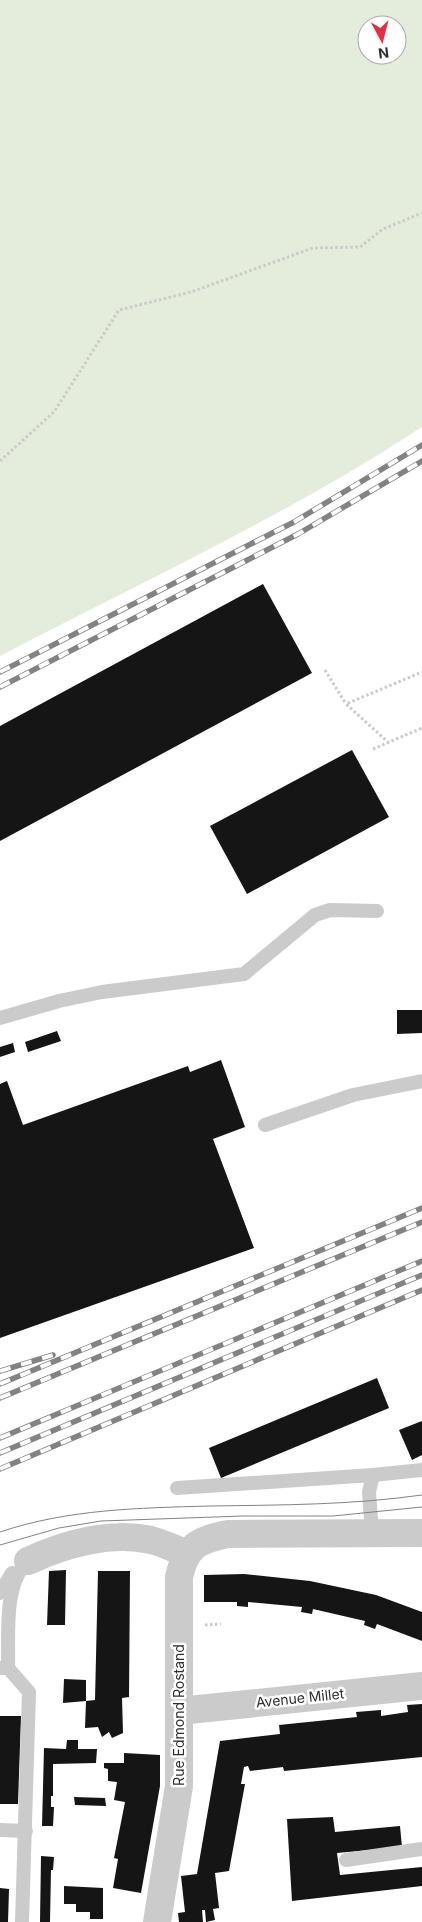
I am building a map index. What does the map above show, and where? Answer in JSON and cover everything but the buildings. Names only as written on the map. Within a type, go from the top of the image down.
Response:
[{"type":"street","points":[[28,1561],[66,1547],[120,1536],[152,1540],[187,1554],[196,1544],[207,1538],[228,1534],[422,1533]]},
{"type":"street","name":"Rue Edmond Rostand","points":[[157,1922],[179,1786],[179,1577],[187,1554]]},
{"type":"street","name":"Avenue Millet","points":[[179,1711],[422,1686]]},
{"type":"lane","points":[[0,1018],[59,1000],[102,992],[244,974],[315,916],[330,910],[377,911]]},
{"type":"lane","points":[[265,1125],[353,1095],[422,1081]]},
{"type":"lane","points":[[177,1488],[373,1476],[422,1470]]},
{"type":"lane","points":[[372,1533],[369,1492],[373,1476]]},
{"type":"lane","points":[[0,1593],[13,1572],[28,1561]]},
{"type":"lane","points":[[22,1922],[29,1692],[4,1668],[11,1588],[17,1574],[28,1561]]},
{"type":"lane","points":[[0,1830],[26,1831]]},
{"type":"lane","points":[[346,1860],[422,1850]]},
{"type":"path","points":[[0,461],[54,412],[119,310],[191,292],[313,248],[360,247],[383,229],[422,213]]},
{"type":"path","points":[[325,670],[346,704],[389,743]]},
{"type":"path","points":[[346,704],[422,672]]},
{"type":"path","points":[[373,750],[422,728]]},
{"type":"green space","points":[[0,0],[422,0],[422,427],[319,490],[214,547],[0,656]]},
{"type":"tram line","points":[[0,1532],[26,1524],[104,1511],[343,1503],[422,1495]]},
{"type":"tram line","points":[[0,1545],[59,1528],[101,1521],[243,1516],[333,1516],[422,1507]]},
{"type":"railway","points":[[0,672],[294,522],[422,445]]},
{"type":"railway","points":[[0,687],[298,534],[422,461]]},
{"type":"railway","points":[[0,1384],[422,1208]]},
{"type":"railway","points":[[0,1398],[422,1222]]},
{"type":"railway","points":[[0,1438],[422,1261]]},
{"type":"railway","points":[[0,1453],[422,1275]]},
{"type":"railway","points":[[0,1469],[422,1290]]},
{"type":"railway","points":[[0,1371],[53,1355]]}]
